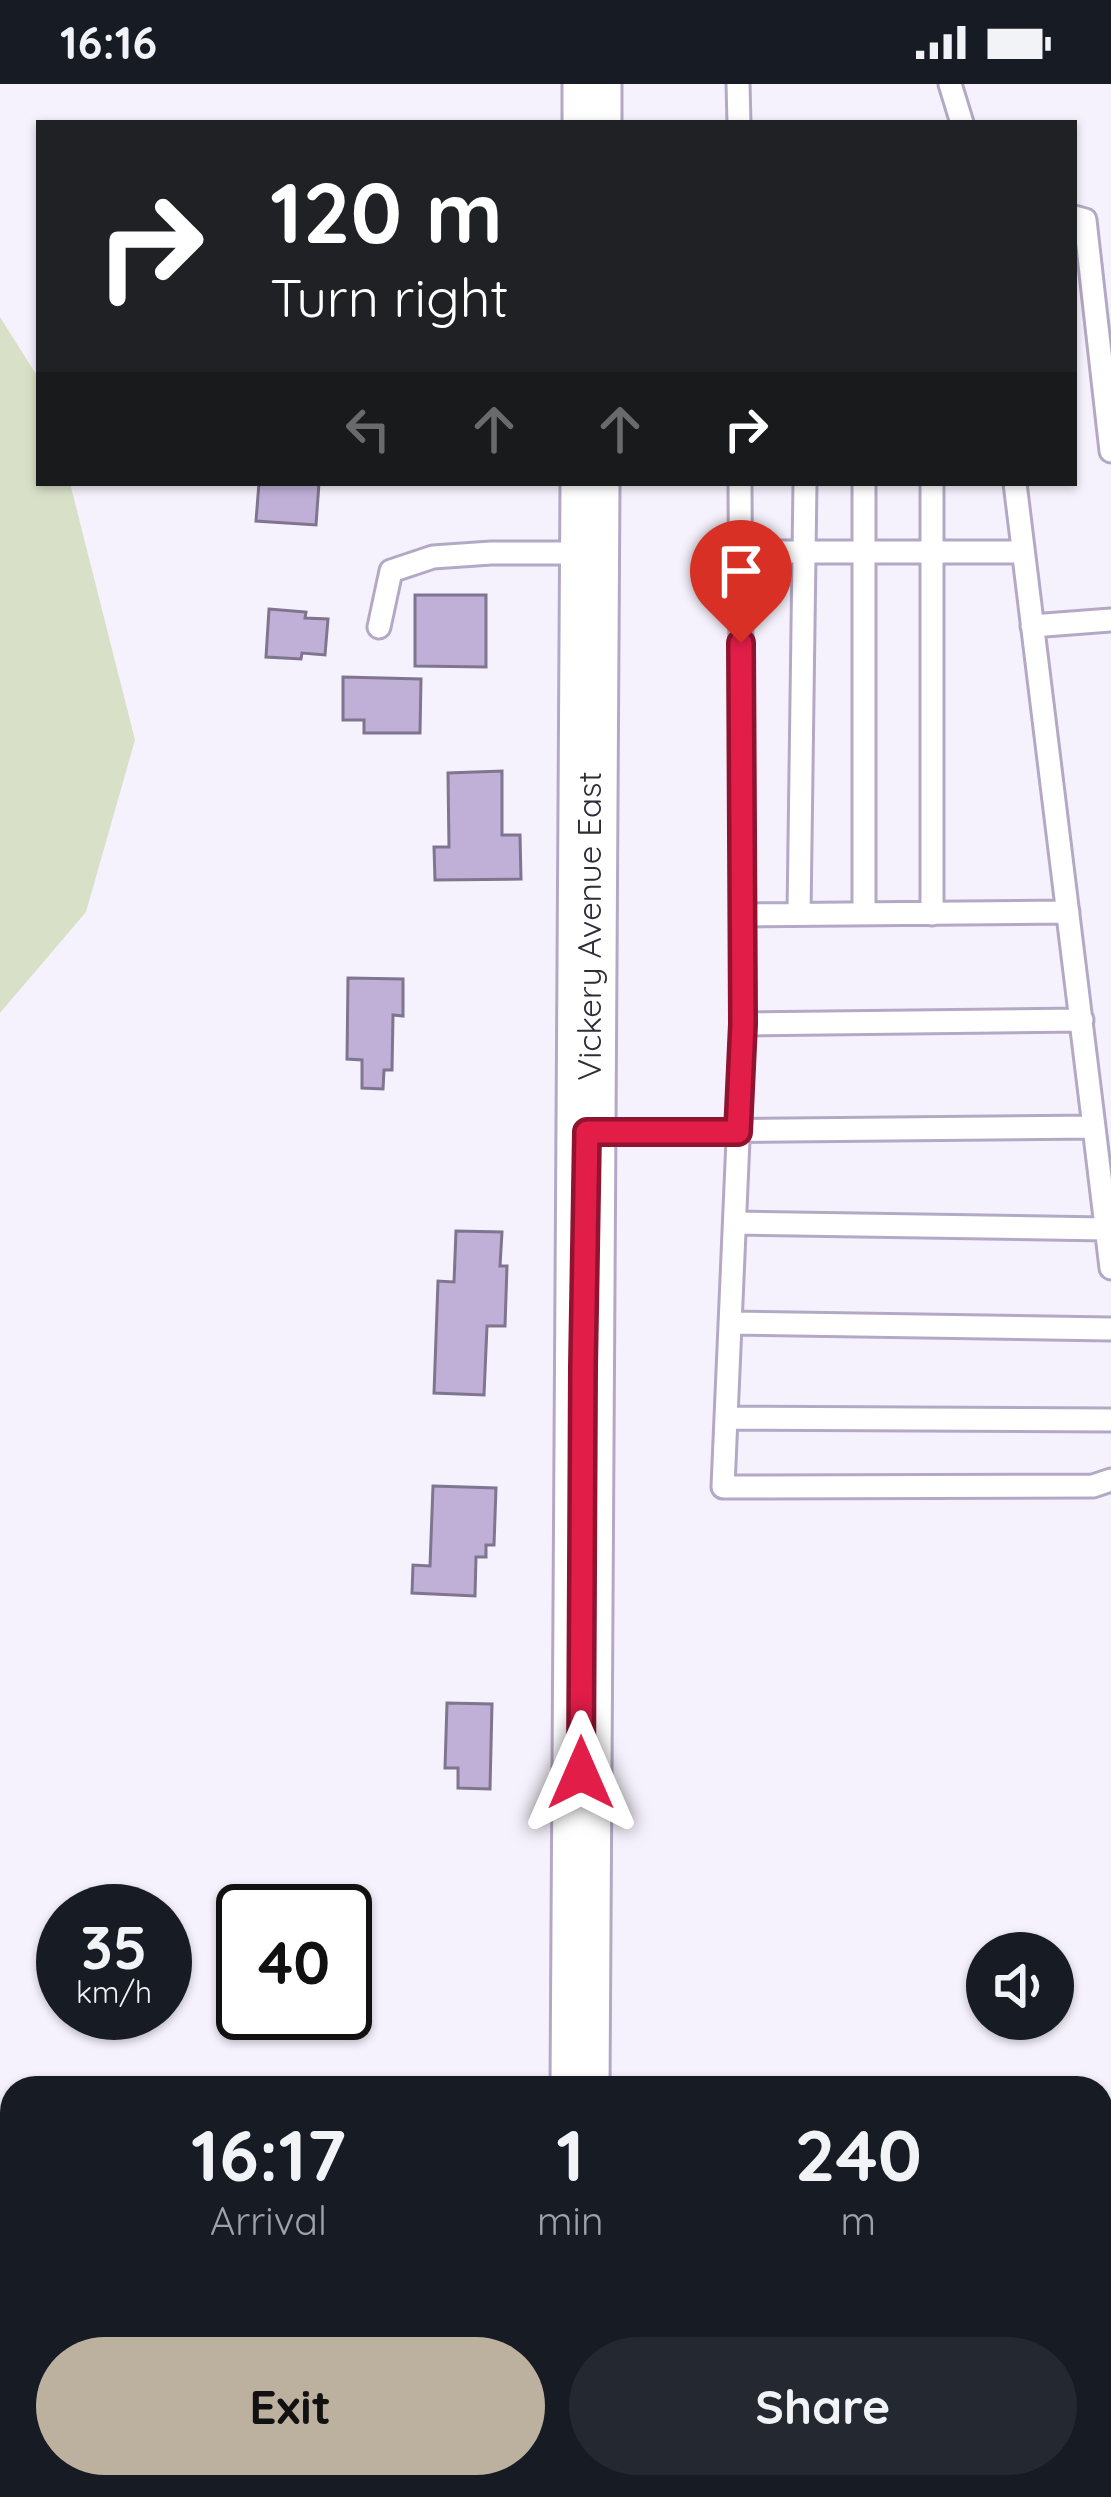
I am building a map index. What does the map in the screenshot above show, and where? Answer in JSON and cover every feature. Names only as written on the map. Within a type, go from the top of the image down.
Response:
[{"type":"street","points":[[592,84],[592,120]]},
{"type":"street","name":"Vickery Avenue East","points":[[580,2076],[590,486]]},
{"type":"lane","points":[[738,84],[739,120]]},
{"type":"lane","points":[[950,84],[961,120]]},
{"type":"lane","points":[[1077,218],[1084,220],[1111,451]]},
{"type":"lane","points":[[740,486],[743,1024],[723,1487],[1093,1486],[1111,1480]]},
{"type":"lane","points":[[800,914],[805,486]]},
{"type":"lane","points":[[864,486],[864,912]]},
{"type":"lane","points":[[932,486],[932,914]]},
{"type":"lane","points":[[1015,486],[1111,1268]]},
{"type":"lane","points":[[741,552],[1023,552]]},
{"type":"lane","points":[[379,627],[391,571],[433,557],[589,553]]},
{"type":"lane","points":[[1032,626],[1111,620]]},
{"type":"lane","points":[[743,915],[1068,912]]},
{"type":"lane","points":[[743,1024],[1082,1020]]},
{"type":"lane","points":[[587,1132],[1094,1127]]},
{"type":"lane","points":[[735,1223],[1106,1229]]},
{"type":"lane","points":[[730,1323],[1111,1329]]},
{"type":"lane","points":[[726,1418],[1111,1420]]},
{"type":"green space","points":[[0,317],[36,374],[36,486],[71,486],[135,740],[86,912],[0,1013]]},
{"type":"building","points":[[259,486],[319,486],[316,525],[256,521]]},
{"type":"building","points":[[415,595],[486,595],[486,667],[415,666]]},
{"type":"building","points":[[269,609],[328,619],[325,655],[266,657]]},
{"type":"building","points":[[343,677],[421,679],[420,733],[364,733],[364,720],[343,720]]},
{"type":"building","points":[[502,771],[502,835],[520,835],[521,879],[435,880],[434,847],[449,847],[448,773]]},
{"type":"building","points":[[348,978],[403,979],[403,1016],[393,1015],[392,1070],[384,1070],[383,1089],[362,1088],[362,1060],[347,1059]]},
{"type":"building","points":[[456,1231],[502,1232],[500,1266],[507,1266],[505,1326],[487,1326],[484,1395],[434,1393],[438,1281],[454,1282]]},
{"type":"building","points":[[433,1486],[496,1488],[494,1545],[486,1545],[486,1557],[476,1557],[475,1596],[412,1593],[413,1565],[430,1566]]},
{"type":"building","points":[[447,1703],[492,1704],[490,1789],[458,1788],[458,1768],[445,1768]]},
{"type":"route","points":[[581,1773],[587,1132],[738,1132],[743,1024],[741,643]]}]
